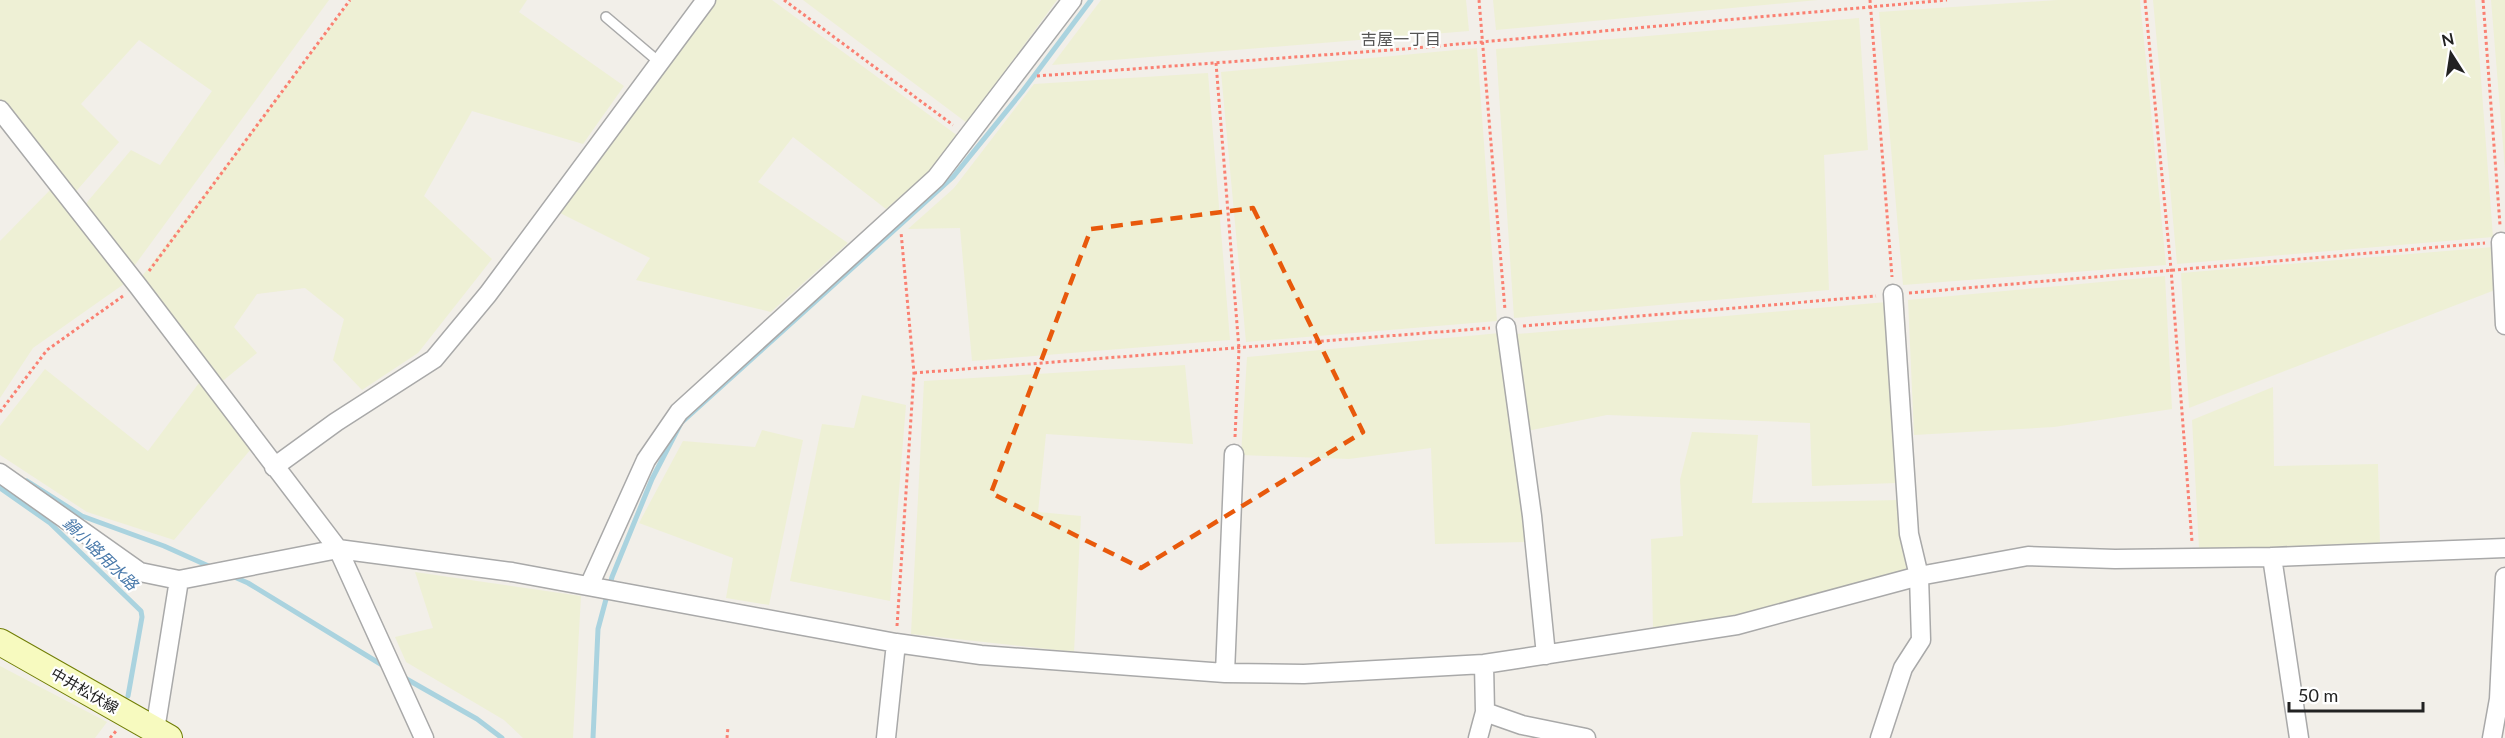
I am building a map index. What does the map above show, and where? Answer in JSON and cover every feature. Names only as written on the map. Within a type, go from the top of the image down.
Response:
[{"type":"main road","name":"中井松伏線","points":[[0,642],[162,734]]},
{"type":"street","points":[[274,467],[336,422],[434,358],[488,294],[706,0]]},
{"type":"street","points":[[589,586],[646,460],[679,412],[936,178],[1072,0]]},
{"type":"street","points":[[0,110],[138,286],[338,549],[424,738]]},
{"type":"street","points":[[2501,242],[2505,325]]},
{"type":"street","points":[[1880,738],[1903,668],[1921,640],[1919,576],[1909,534],[1893,294]]},
{"type":"street","points":[[1506,327],[1532,516],[1546,655]]},
{"type":"street","points":[[1225,673],[1234,454]]},
{"type":"street","points":[[0,473],[140,572],[179,580],[338,549],[512,572],[896,643],[981,655],[1225,673],[1304,674],[1484,664],[1546,655],[1737,625],[1919,576],[2028,556],[2115,559],[2505,548]]},
{"type":"street","points":[[2272,556],[2299,738]]},
{"type":"street","points":[[2492,738],[2499,699],[2505,577]]},
{"type":"street","points":[[162,734],[179,580]]},
{"type":"street","points":[[886,738],[896,643]]},
{"type":"street","points":[[1478,738],[1485,712],[1484,664]]},
{"type":"street","points":[[1485,712],[1522,725],[1586,738]]},
{"type":"lane","points":[[606,17],[659,62]]},
{"type":"path","points":[[0,412],[47,351],[138,286],[350,0]]},
{"type":"path","points":[[784,0],[968,136]]},
{"type":"path","points":[[1479,0],[1506,327]]},
{"type":"path","points":[[1870,0],[1893,294]]},
{"type":"path","points":[[1021,69],[1040,77],[1573,35],[1947,0]]},
{"type":"path","points":[[2145,0],[2171,269],[2193,556]]},
{"type":"path","points":[[914,373],[1506,327],[2501,242],[2483,0]]},
{"type":"path","points":[[1216,63],[1239,349],[1234,454]]},
{"type":"path","points":[[896,643],[914,373],[899,212]]},
{"type":"path","points":[[727,738],[728,727]]},
{"type":"highlighted area","points":[[1253,208],[1363,432],[1141,568],[991,493],[1091,229]]},
{"type":"green space","points":[[0,0],[329,0],[132,269],[83,207],[131,150],[160,165],[212,91],[139,40],[81,104],[119,142],[72,196],[0,100]]},
{"type":"green space","points":[[351,0],[527,0],[519,12],[624,86],[583,144],[472,111],[424,196],[492,259],[418,353],[362,390],[333,360],[344,319],[305,288],[257,294],[234,327],[257,353],[219,384],[140,279]]},
{"type":"green space","points":[[715,0],[772,0],[958,136],[929,172],[886,209],[793,137],[758,182],[848,243],[771,312],[636,280],[650,258],[560,213]]},
{"type":"green space","points":[[803,0],[1057,0],[967,123]]},
{"type":"green space","points":[[1101,0],[1466,0],[1469,31],[1052,65]]},
{"type":"green space","points":[[1493,0],[1818,0],[1496,30]]},
{"type":"green space","points":[[2057,0],[2140,0],[2166,265],[1903,285],[1879,12]]},
{"type":"green space","points":[[2153,0],[2475,0],[2493,237],[2177,264]]},
{"type":"green space","points":[[2491,0],[2505,0],[2505,170]]},
{"type":"green space","points":[[1859,18],[1868,150],[1824,155],[1829,290],[1514,318],[1496,49]]},
{"type":"green space","points":[[1477,48],[1497,321],[1246,342],[1221,72]]},
{"type":"green space","points":[[1208,73],[1230,340],[972,361],[960,228],[908,229],[954,188],[1034,84]]},
{"type":"green space","points":[[52,188],[124,284],[33,348],[0,398],[0,241]]},
{"type":"green space","points":[[2494,247],[2495,290],[2189,408],[2181,273]]},
{"type":"green space","points":[[2165,276],[2172,409],[2054,427],[1914,435],[1908,300]]},
{"type":"green space","points":[[1887,302],[1897,483],[1812,486],[1810,423],[1607,415],[1527,431],[1517,334]]},
{"type":"green space","points":[[1500,333],[1527,542],[1435,544],[1431,448],[1349,459],[1241,455],[1247,357]]},
{"type":"green space","points":[[1185,365],[1193,444],[1046,434],[1038,512],[1081,516],[1074,652],[911,634],[924,381]]},
{"type":"green space","points":[[45,369],[148,451],[199,383],[251,449],[174,540],[87,512],[0,455],[0,426]]},
{"type":"green space","points":[[2273,387],[2274,466],[2378,464],[2380,547],[2199,548],[2192,420]]},
{"type":"green space","points":[[862,395],[906,405],[890,601],[790,581],[822,424],[854,428]]},
{"type":"green space","points":[[762,430],[803,440],[769,605],[726,598],[733,558],[639,523],[683,441],[755,447]]},
{"type":"green space","points":[[1692,432],[1758,435],[1752,503],[1900,500],[1911,570],[1745,617],[1653,628],[1651,539],[1683,536],[1680,480]]},
{"type":"green space","points":[[415,572],[581,596],[573,738],[523,738],[504,720],[406,662],[395,637],[433,628]]},
{"type":"green space","points":[[0,666],[107,722],[95,738],[0,738]]},
{"type":"waterway","points":[[593,738],[598,629],[612,577],[652,479],[681,423],[953,177],[1022,92],[1091,0]]},
{"type":"waterway","points":[[27,481],[82,516],[164,546],[213,568]]},
{"type":"waterway","name":"鍋小路用水路","points":[[0,488],[50,523],[141,611],[142,617],[128,696]]},
{"type":"waterway","points":[[230,575],[248,583],[387,668]]},
{"type":"waterway","points":[[403,677],[477,719],[502,738]]},
{"type":"district","name":"吉屋一丁目","points":[[1401,38]]}]
